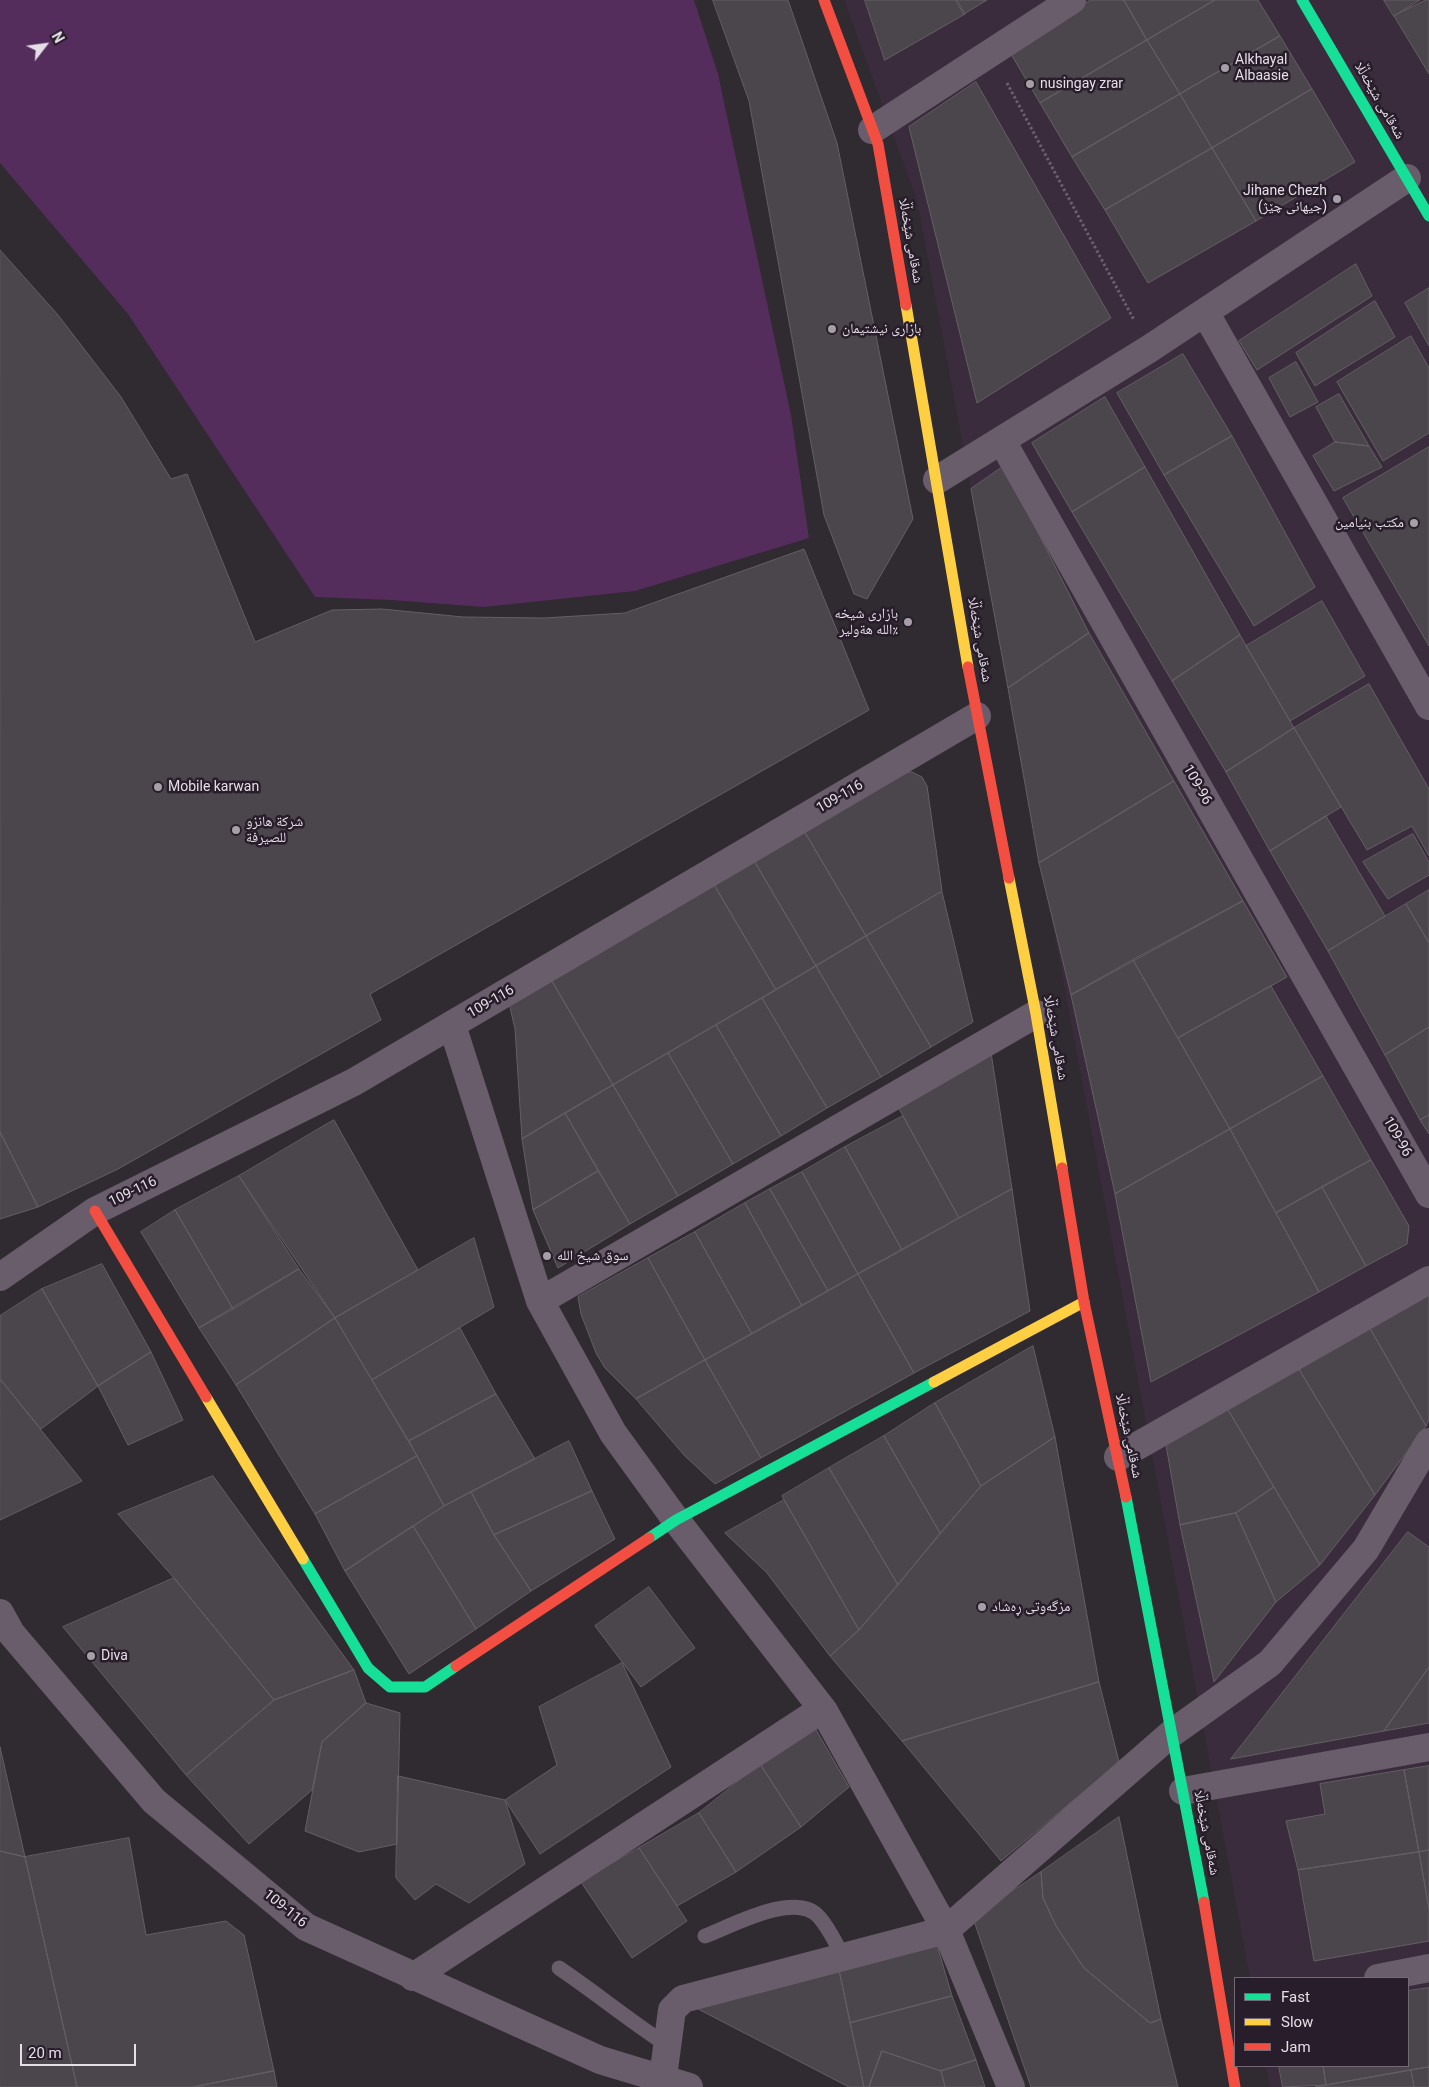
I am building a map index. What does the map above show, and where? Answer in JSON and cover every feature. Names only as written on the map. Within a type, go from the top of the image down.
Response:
[{"type":"street","name":"شەقامی شێخەڵڵا","points":[[824,0],[878,144],[977,716],[1036,1014],[1084,1302],[1118,1457],[1183,1790],[1229,2006],[1235,2087]]},
{"type":"street","points":[[872,130],[1072,0]]},
{"type":"street","name":"شەقامی شێخەڵڵا","points":[[1302,0],[1429,216]]},
{"type":"street","points":[[937,480],[1002,442],[1149,349],[1407,178]]},
{"type":"street","points":[[1205,312],[1429,706]]},
{"type":"street","name":"109-96","points":[[1002,442],[1429,1194]]},
{"type":"street","name":"109-116","points":[[0,1278],[95,1211],[354,1082],[977,716]]},
{"type":"street","points":[[540,1301],[1036,1014]]},
{"type":"street","points":[[452,1025],[540,1301],[613,1434],[676,1520],[824,1712],[946,1930],[1011,2087]]},
{"type":"street","points":[[95,1211],[368,1668],[390,1687],[426,1687],[676,1520],[1084,1302]]},
{"type":"street","points":[[1118,1457],[1429,1280]]},
{"type":"street","points":[[663,2078],[672,2010],[683,1999],[946,1930],[1172,1733],[1270,1663],[1366,1549],[1429,1442]]},
{"type":"street","name":"109-116","points":[[0,1613],[11,1633],[154,1801],[306,1927],[600,2060],[689,2087]]},
{"type":"street","points":[[413,1977],[810,1717],[824,1712]]},
{"type":"street","points":[[1183,1790],[1429,1747]]},
{"type":"street","points":[[1383,1977],[1429,1968]]},
{"type":"lane","points":[[705,1936],[780,1908],[805,1907],[819,1916],[843,1956]]},
{"type":"lane","points":[[559,1968],[598,1994],[632,2022],[667,2045]]},
{"type":"path","points":[[991,52],[1149,349]]},
{"type":"shaded area","points":[[0,0],[694,0],[718,74],[791,415],[809,538],[635,591],[484,607],[315,597],[128,314],[0,163]]},
{"type":"shaded area","points":[[844,0],[1429,0],[1429,2087],[1270,2087],[1266,2067],[1409,2067],[1409,1977],[1250,1977],[917,200]]},
{"type":"building","name":"بازاری نیشتیمان","points":[[713,0],[788,0],[837,143],[913,519],[867,599],[854,594],[824,515],[749,101]]},
{"type":"building","points":[[865,0],[957,0],[965,14],[885,60]]},
{"type":"building","points":[[956,0],[987,0],[964,14]]},
{"type":"building","points":[[1091,0],[1124,0],[1147,40],[1040,103],[1008,49]]},
{"type":"building","points":[[1124,0],[1215,0],[1147,40]]},
{"type":"building","points":[[1215,0],[1258,0],[1280,36],[1180,94],[1147,40]]},
{"type":"building","points":[[1384,0],[1420,0],[1394,16]]},
{"type":"building","points":[[1429,0],[1429,74],[1394,16]]},
{"type":"building","points":[[1280,36],[1312,89],[1212,148],[1180,94]]},
{"type":"building","points":[[1147,40],[1180,94],[1072,157],[1040,103]]},
{"type":"building","points":[[976,82],[1111,318],[977,403],[909,127]]},
{"type":"building","points":[[1312,89],[1355,162],[1256,221],[1212,148]]},
{"type":"building","points":[[1180,94],[1212,148],[1105,210],[1072,157]]},
{"type":"building","points":[[1212,148],[1256,221],[1148,283],[1105,210]]},
{"type":"building","points":[[0,250],[58,315],[121,397],[171,479],[187,474],[255,642],[332,610],[382,609],[463,617],[544,618],[625,613],[804,549],[869,710],[370,994],[381,1020],[118,1169],[38,1207],[0,1132]]},
{"type":"building","points":[[1356,264],[1372,296],[1257,370],[1239,341]]},
{"type":"building","points":[[1429,288],[1429,346],[1405,303]]},
{"type":"building","points":[[1375,301],[1395,337],[1315,386],[1296,353]]},
{"type":"building","points":[[1411,336],[1429,368],[1429,433],[1383,461],[1337,382]]},
{"type":"building","points":[[1183,354],[1232,436],[1164,475],[1117,393]]},
{"type":"building","points":[[1296,362],[1318,402],[1290,417],[1269,378]]},
{"type":"building","points":[[1339,394],[1369,446],[1335,442],[1316,407]]},
{"type":"building","points":[[1105,397],[1145,467],[1072,512],[1032,443]]},
{"type":"building","points":[[1232,436],[1315,587],[1254,626],[1164,475]]},
{"type":"building","points":[[1335,442],[1369,446],[1382,467],[1334,491],[1313,456]]},
{"type":"building","points":[[1429,447],[1429,646],[1343,498]]},
{"type":"building","points":[[1004,466],[1089,633],[1008,688],[971,489]]},
{"type":"building","points":[[1145,467],[1240,635],[1172,681],[1072,512]]},
{"type":"building","points":[[1322,601],[1365,676],[1290,721],[1246,646]]},
{"type":"building","points":[[1089,633],[1174,781],[1039,863],[1008,688]]},
{"type":"building","points":[[1240,635],[1294,728],[1226,772],[1172,681]]},
{"type":"building","points":[[1369,684],[1429,789],[1429,856],[1412,826],[1367,850],[1294,728]]},
{"type":"building","points":[[1294,728],[1341,807],[1270,851],[1226,772]]},
{"type":"building","points":[[902,772],[912,772],[922,777],[927,786],[942,891],[866,936],[803,829]]},
{"type":"building","points":[[1174,781],[1243,901],[1071,995],[1039,863]]},
{"type":"building","points":[[1326,816],[1385,916],[1328,951],[1270,851]]},
{"type":"building","points":[[803,829],[866,936],[816,966],[753,859]]},
{"type":"building","points":[[1413,834],[1429,862],[1429,875],[1388,899],[1363,862]]},
{"type":"building","points":[[753,859],[816,966],[776,990],[713,883]]},
{"type":"building","points":[[713,883],[776,990],[613,1085],[550,978]]},
{"type":"building","points":[[1429,890],[1429,943],[1406,904]]},
{"type":"building","points":[[942,892],[973,1022],[931,1047],[866,936]]},
{"type":"building","points":[[1243,901],[1287,977],[1178,1038],[1133,960]]},
{"type":"building","points":[[1406,904],[1429,943],[1429,1027],[1385,1055],[1328,951]]},
{"type":"building","points":[[866,936],[931,1047],[881,1077],[816,966]]},
{"type":"building","points":[[1133,960],[1230,1129],[1115,1194],[1071,995]]},
{"type":"building","points":[[816,966],[881,1077],[827,1108],[762,998]]},
{"type":"building","points":[[550,978],[613,1085],[522,1139],[515,1029],[509,1003]]},
{"type":"building","points":[[1271,986],[1323,1076],[1230,1129],[1178,1038]]},
{"type":"building","points":[[762,998],[827,1108],[781,1136],[716,1025]]},
{"type":"building","points":[[716,1025],[781,1136],[733,1164],[668,1053]]},
{"type":"building","points":[[1429,1027],[1429,1115],[1420,1120],[1385,1055]]},
{"type":"building","points":[[990,1046],[1012,1189],[959,1218],[896,1103]]},
{"type":"building","points":[[668,1053],[733,1164],[678,1196],[613,1085]]},
{"type":"building","points":[[1323,1076],[1371,1160],[1276,1213],[1230,1129]]},
{"type":"building","points":[[613,1085],[678,1196],[630,1224],[565,1113]]},
{"type":"building","points":[[565,1113],[598,1171],[533,1210],[522,1139]]},
{"type":"building","points":[[1429,1115],[1429,1134],[1420,1120]]},
{"type":"building","points":[[903,1116],[959,1218],[902,1250],[845,1147]]},
{"type":"building","points":[[334,1120],[418,1270],[335,1318],[239,1176]]},
{"type":"building","points":[[1230,1129],[1319,1292],[1151,1382],[1115,1194]]},
{"type":"building","points":[[0,1132],[38,1207],[0,1219]]},
{"type":"building","points":[[845,1147],[902,1250],[858,1274],[802,1172]]},
{"type":"building","points":[[1371,1160],[1409,1226],[1407,1244],[1366,1266],[1322,1187]]},
{"type":"building","points":[[598,1171],[630,1224],[558,1268],[533,1210]]},
{"type":"building","points":[[802,1172],[858,1274],[828,1291],[770,1189]]},
{"type":"building","points":[[239,1176],[299,1269],[233,1309],[175,1210]]},
{"type":"building","points":[[1322,1187],[1366,1266],[1319,1292],[1276,1213]]},
{"type":"building","points":[[770,1189],[828,1291],[802,1306],[745,1203]]},
{"type":"building","points":[[1012,1189],[1030,1311],[914,1373],[858,1274]]},
{"type":"building","points":[[745,1203],[802,1306],[752,1334],[695,1232]]},
{"type":"building","points":[[175,1210],[233,1309],[199,1328],[141,1232]]},
{"type":"building","points":[[695,1232],[752,1334],[705,1360],[648,1258]]},
{"type":"building","points":[[474,1238],[494,1307],[372,1380],[335,1318]]},
{"type":"building","points":[[648,1258],[705,1360],[636,1399],[605,1368],[596,1353],[581,1314],[578,1297]]},
{"type":"building","points":[[102,1264],[151,1352],[98,1386],[42,1289]]},
{"type":"building","points":[[299,1269],[335,1318],[236,1385],[199,1328]]},
{"type":"building","points":[[858,1274],[914,1373],[761,1458],[705,1360]]},
{"type":"building","points":[[42,1289],[98,1386],[41,1429],[0,1379],[0,1316]]},
{"type":"building","points":[[1429,1289],[1429,1420],[1426,1426],[1368,1325]]},
{"type":"building","points":[[335,1318],[417,1456],[315,1514],[236,1385]]},
{"type":"building","points":[[1368,1325],[1426,1426],[1375,1495],[1297,1366]]},
{"type":"building","points":[[460,1328],[496,1394],[409,1441],[372,1380]]},
{"type":"building","points":[[1033,1346],[1055,1437],[981,1486],[935,1403]]},
{"type":"building","points":[[151,1352],[183,1420],[128,1445],[98,1386]]},
{"type":"building","points":[[705,1360],[761,1458],[715,1484],[684,1455],[636,1399]]},
{"type":"building","points":[[1297,1366],[1375,1495],[1320,1565],[1227,1408]]},
{"type":"building","points":[[0,1379],[82,1481],[0,1520]]},
{"type":"building","points":[[496,1394],[535,1459],[444,1506],[409,1441]]},
{"type":"building","points":[[935,1403],[981,1486],[940,1533],[884,1436]]},
{"type":"building","points":[[1227,1408],[1274,1487],[1236,1513],[1180,1525],[1166,1445]]},
{"type":"building","points":[[884,1436],[940,1533],[898,1585],[829,1468]]},
{"type":"building","name":"مزگەوتی ڕەشاد","points":[[1055,1437],[1099,1682],[902,1741],[830,1656],[859,1630],[981,1486]]},
{"type":"building","points":[[569,1441],[592,1491],[494,1535],[471,1492]]},
{"type":"building","points":[[417,1456],[444,1506],[345,1571],[315,1514]]},
{"type":"building","points":[[829,1468],[898,1585],[859,1630],[782,1496]]},
{"type":"building","points":[[213,1476],[354,1670],[274,1700],[174,1578],[118,1514]]},
{"type":"building","points":[[1274,1487],[1320,1565],[1276,1602],[1236,1513]]},
{"type":"building","points":[[592,1491],[615,1539],[531,1591],[494,1535]]},
{"type":"building","points":[[471,1492],[494,1535],[531,1591],[476,1629],[413,1526],[444,1506]]},
{"type":"building","points":[[784,1500],[859,1630],[830,1656],[767,1573],[725,1533]]},
{"type":"building","points":[[1236,1513],[1276,1602],[1214,1682],[1180,1525]]},
{"type":"building","points":[[413,1526],[476,1629],[409,1674],[345,1571]]},
{"type":"building","points":[[1408,1532],[1429,1547],[1429,1667],[1384,1731],[1231,1759]]},
{"type":"building","points":[[174,1578],[274,1700],[186,1775],[63,1627]]},
{"type":"building","points":[[649,1587],[695,1648],[641,1687],[595,1626]]},
{"type":"building","points":[[622,1663],[671,1767],[540,1854],[505,1800],[557,1765],[539,1707]]},
{"type":"building","points":[[1429,1667],[1429,1723],[1384,1731]]},
{"type":"building","points":[[354,1670],[366,1703],[322,1742],[312,1790],[249,1844],[186,1775],[274,1700]]},
{"type":"building","points":[[1099,1682],[1119,1762],[1001,1861],[902,1741]]},
{"type":"building","points":[[366,1703],[400,1713],[397,1844],[359,1852],[305,1831],[322,1742]]},
{"type":"building","points":[[815,1728],[849,1787],[801,1827],[760,1764]]},
{"type":"building","points":[[0,1747],[25,1857],[0,1851]]},
{"type":"building","points":[[760,1764],[801,1827],[736,1872],[699,1813]]},
{"type":"building","points":[[1429,1766],[1429,1850],[1419,1852],[1404,1770]]},
{"type":"building","points":[[1404,1770],[1419,1852],[1298,1870],[1286,1821],[1325,1814],[1320,1784]]},
{"type":"building","points":[[398,1776],[505,1800],[525,1864],[469,1903],[436,1884],[415,1900],[396,1878]]},
{"type":"building","points":[[699,1813],[736,1872],[677,1906],[639,1848]]},
{"type":"building","points":[[1119,1817],[1161,2019],[1150,2023],[1084,1968],[1056,1926],[1043,1898],[1041,1872]]},
{"type":"building","points":[[129,1838],[146,1935],[226,1921],[244,1935],[274,2071],[193,2087],[77,2087],[25,1857]]},
{"type":"building","points":[[639,1848],[687,1921],[632,1958],[581,1882]]},
{"type":"building","points":[[1429,1850],[1429,1909],[1419,1852]]},
{"type":"building","points":[[0,1851],[25,1857],[77,2087],[0,2087]]},
{"type":"building","points":[[1419,1852],[1429,1909],[1429,1941],[1314,1961],[1298,1870]]},
{"type":"building","points":[[1041,1872],[1043,1898],[1056,1926],[1084,1968],[1150,2023],[1161,2019],[1178,2087],[1031,2087],[973,1918]]},
{"type":"building","points":[[937,1945],[952,1996],[850,2023],[838,1965]]},
{"type":"building","points":[[838,1965],[864,2087],[849,2087],[698,2009]]},
{"type":"building","points":[[1429,1988],[1429,2067],[1326,2085],[1323,2067],[1409,2067],[1409,1991]]},
{"type":"building","points":[[952,1996],[976,2060],[941,2071],[882,2051],[869,2087],[864,2087],[850,2023]]},
{"type":"building","points":[[882,2051],[941,2071],[945,2087],[869,2087]]},
{"type":"building","points":[[976,2060],[985,2087],[945,2087],[941,2071]]},
{"type":"building","points":[[1279,2067],[1323,2067],[1326,2085],[1283,2087]]},
{"type":"building","points":[[1429,2067],[1429,2087],[1414,2087],[1411,2070]]},
{"type":"building","points":[[1411,2070],[1414,2087],[1315,2087],[1326,2085]]},
{"type":"building","points":[[274,2071],[277,2087],[193,2087]]},
{"type":"traffic: fast","points":[[1302,0],[1429,216]]},
{"type":"traffic: fast","points":[[649,1538],[676,1520],[934,1382]]},
{"type":"traffic: fast","points":[[1126,1497],[1204,1902]]},
{"type":"traffic: fast","points":[[303,1559],[368,1668],[390,1687],[425,1687],[456,1666]]},
{"type":"traffic: slow","points":[[906,305],[968,667]]},
{"type":"traffic: slow","points":[[1009,878],[1036,1014],[1062,1168]]},
{"type":"traffic: slow","points":[[934,1382],[1084,1302]]},
{"type":"traffic: slow","points":[[206,1397],[303,1559]]},
{"type":"traffic: jam","points":[[824,0],[878,144],[906,305]]},
{"type":"traffic: jam","points":[[968,667],[1009,878]]},
{"type":"traffic: jam","points":[[1062,1168],[1084,1302],[1126,1497]]},
{"type":"traffic: jam","points":[[95,1211],[206,1397]]},
{"type":"traffic: jam","points":[[456,1666],[649,1538]]},
{"type":"traffic: jam","points":[[1204,1902],[1235,2087]]},
{"type":"place","name":"Alkhayal Albaasie","points":[[1225,68]]},
{"type":"place","name":"nusingay zrar","points":[[1030,84]]},
{"type":"place","name":"Jihane Chezh (جیهانی چێژ)","points":[[1337,199]]},
{"type":"place","name":"بازاری نیشتیمان","points":[[832,329]]},
{"type":"place","name":"مكتب بنيامين","points":[[1414,523]]},
{"type":"place","name":"بازاری شیخه الله هةولیر٪","points":[[908,622]]},
{"type":"place","name":"Mobile karwan","points":[[158,787]]},
{"type":"place","name":"شركة هانزو للصيرفة","points":[[236,830]]},
{"type":"place","name":"سوق شيخ الله","points":[[547,1256]]},
{"type":"place","name":"مزگەوتی ڕەشاد","points":[[982,1607]]},
{"type":"place","name":"Diva","points":[[91,1656]]}]
